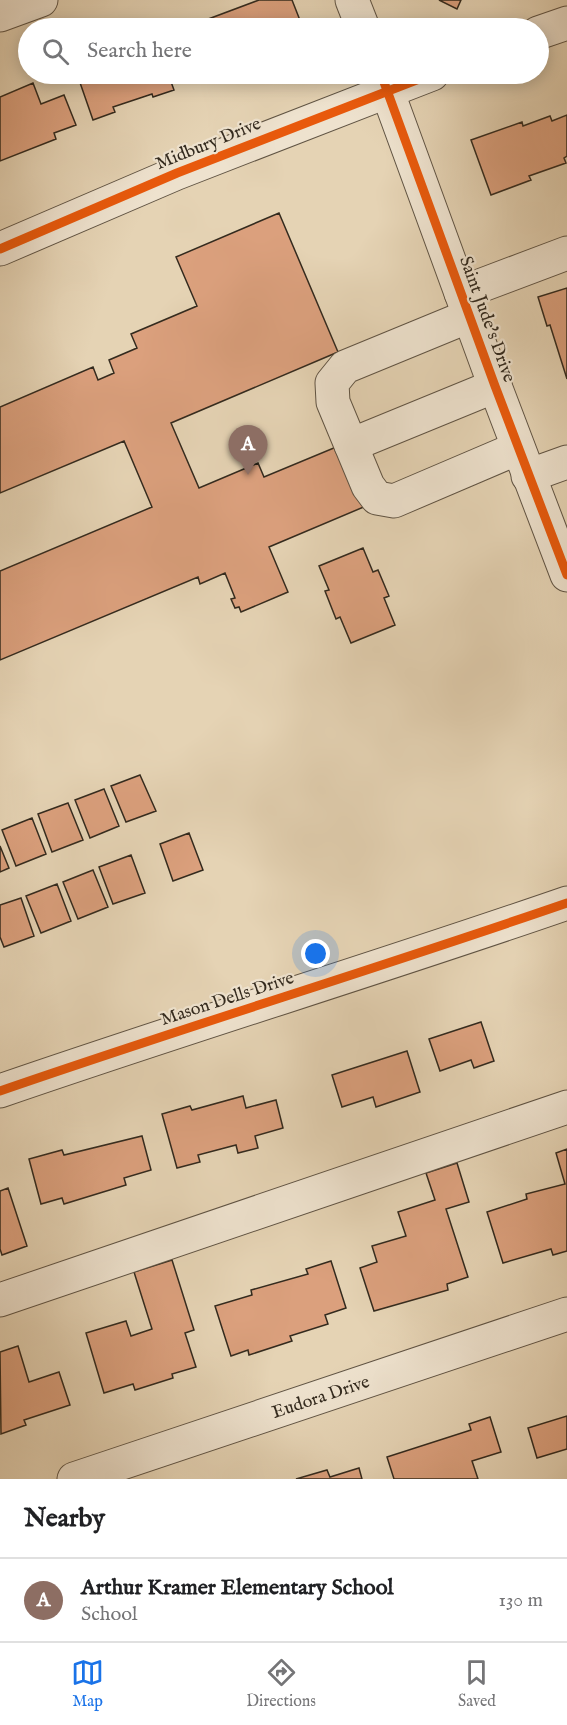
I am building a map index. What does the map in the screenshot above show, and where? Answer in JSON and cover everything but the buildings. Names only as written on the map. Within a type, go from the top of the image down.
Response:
[{"type":"street","points":[[0,15],[41,0]]},
{"type":"street","points":[[352,0],[359,18]]},
{"type":"street","points":[[549,29],[567,23]]},
{"type":"street","name":"Midbury Drive","points":[[0,249],[379,84]]},
{"type":"street","name":"Saint Jude's Drive","points":[[385,84],[523,462],[567,575]]},
{"type":"street","points":[[567,253],[345,367],[332,383],[333,402],[368,486],[377,498],[394,501],[523,462],[567,462]]},
{"type":"street","points":[[351,445],[495,386]]},
{"type":"street","name":"Mason Dells Drive","points":[[0,1091],[417,955],[567,903]]},
{"type":"street","points":[[0,1300],[567,1107]]},
{"type":"street","name":"Eudora Drive","points":[[74,1479],[567,1314]]},
{"type":"cycle path","points":[[385,84],[567,575]]},
{"type":"cycle path","points":[[0,249],[177,173],[406,84]]},
{"type":"cycle path","points":[[0,1091],[567,903]]},
{"type":"place","name":"Arthur Kramer Elementary School","points":[[248,475]]}]
